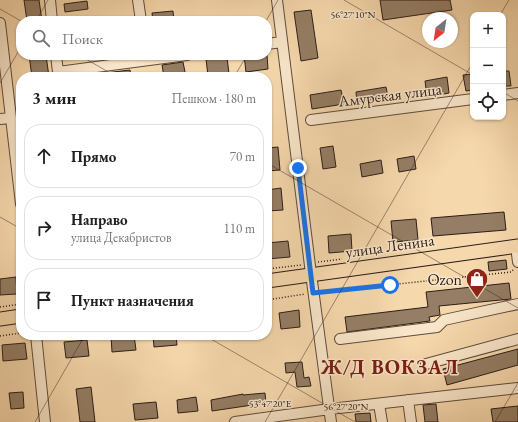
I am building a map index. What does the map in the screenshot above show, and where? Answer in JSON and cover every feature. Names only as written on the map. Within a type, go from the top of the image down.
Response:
[{"type":"main road","name":"улица Ленина","points":[[272,280],[517,246]]},
{"type":"main road","points":[[0,319],[16,317]]},
{"type":"street","points":[[50,0],[52,16]]},
{"type":"street","points":[[138,0],[140,16]]},
{"type":"street","points":[[277,0],[313,293],[331,422]]},
{"type":"street","points":[[0,23],[16,161]]},
{"type":"street","points":[[272,43],[282,42]]},
{"type":"street","points":[[57,60],[58,72],[133,60]]},
{"type":"street","points":[[506,95],[518,93]]},
{"type":"street","name":"Амурская улица","points":[[311,120],[470,99]]},
{"type":"street","points":[[0,120],[11,118]]},
{"type":"street","points":[[516,265],[517,246]]},
{"type":"street","points":[[340,339],[438,327],[444,320],[518,304]]},
{"type":"street","points":[[426,364],[518,339]]},
{"type":"street","points":[[37,340],[45,422]]},
{"type":"street","points":[[235,422],[408,400],[518,388]]},
{"type":"street","points":[[408,400],[411,422]]},
{"type":"street","points":[[379,404],[382,422]]},
{"type":"path","points":[[272,299],[313,293],[511,272],[516,265]]},
{"type":"path","points":[[0,307],[16,305]]},
{"type":"path","points":[[0,336],[16,334]]},
{"type":"building","points":[[24,0],[39,0],[41,16],[26,16]]},
{"type":"building","points":[[380,0],[450,0],[452,10],[422,12],[422,14],[383,20]]},
{"type":"building","points":[[87,1],[88,9],[65,12],[64,4]]},
{"type":"building","points":[[311,10],[318,58],[301,61],[294,12]]},
{"type":"building","points":[[173,11],[174,16],[152,16],[152,13]]},
{"type":"building","points":[[30,60],[47,60],[48,72],[31,72]]},
{"type":"building","points":[[206,60],[227,60],[229,72],[208,72]]},
{"type":"building","points":[[245,60],[267,60],[268,69],[246,72]]},
{"type":"building","points":[[183,62],[185,72],[163,72],[162,65]]},
{"type":"building","points":[[130,70],[130,72],[113,72]]},
{"type":"building","points":[[506,71],[509,71],[511,86],[506,86]]},
{"type":"building","points":[[470,74],[470,90],[466,91],[463,75]]},
{"type":"building","points":[[447,77],[449,93],[427,97],[425,81]]},
{"type":"building","points":[[386,87],[388,97],[357,102],[356,92]]},
{"type":"building","points":[[341,90],[344,104],[312,109],[310,95]]},
{"type":"building","points":[[333,146],[336,167],[323,169],[320,148]]},
{"type":"building","points":[[278,147],[280,170],[272,171],[272,148]]},
{"type":"building","points":[[414,156],[416,169],[399,172],[397,159]]},
{"type":"building","points":[[381,160],[383,173],[362,177],[360,164]]},
{"type":"building","points":[[281,188],[283,210],[272,211],[272,189]]},
{"type":"building","points":[[504,212],[506,230],[433,236],[431,218]]},
{"type":"building","points":[[416,219],[418,240],[393,242],[391,221]]},
{"type":"building","points":[[351,234],[352,251],[329,253],[328,236]]},
{"type":"building","points":[[288,241],[290,257],[272,259],[272,243]]},
{"type":"building","points":[[506,260],[507,269],[489,271],[488,262]]},
{"type":"building","points":[[16,277],[16,294],[0,295],[0,279]]},
{"type":"building","points":[[509,283],[511,299],[439,306],[440,315],[429,317],[430,321],[347,332],[345,317],[428,307],[426,292]]},
{"type":"building","points":[[299,310],[300,327],[281,329],[279,313]]},
{"type":"building","points":[[87,340],[89,356],[66,358],[64,342]]},
{"type":"building","points":[[111,340],[135,340],[136,350],[112,352]]},
{"type":"building","points":[[153,340],[176,340],[177,345],[154,347]]},
{"type":"building","points":[[25,343],[27,359],[3,361],[2,345]]},
{"type":"building","points":[[518,349],[518,365],[447,385],[443,369]]},
{"type":"building","points":[[302,362],[304,378],[309,377],[311,386],[297,387],[295,372],[286,373],[285,363]]},
{"type":"building","points":[[91,387],[95,422],[80,422],[76,389]]},
{"type":"building","points":[[23,392],[24,408],[11,409],[9,393]]},
{"type":"building","points":[[265,393],[266,403],[212,411],[211,400],[243,394]]},
{"type":"building","points":[[196,397],[198,411],[178,413],[177,400]]},
{"type":"building","points":[[156,402],[158,418],[135,420],[133,404]]},
{"type":"building","points":[[436,404],[438,422],[425,422],[423,405]]},
{"type":"building","points":[[518,406],[518,422],[493,422],[491,409]]},
{"type":"building","points":[[370,413],[371,422],[356,422],[355,414]]},
{"type":"place","name":"Ozon","points":[[477,298]]},
{"type":"district","name":"Ж/Д ВОКЗАЛ","points":[[390,367]]},
{"type":"route","points":[[298,168],[313,293],[390,285]]}]
